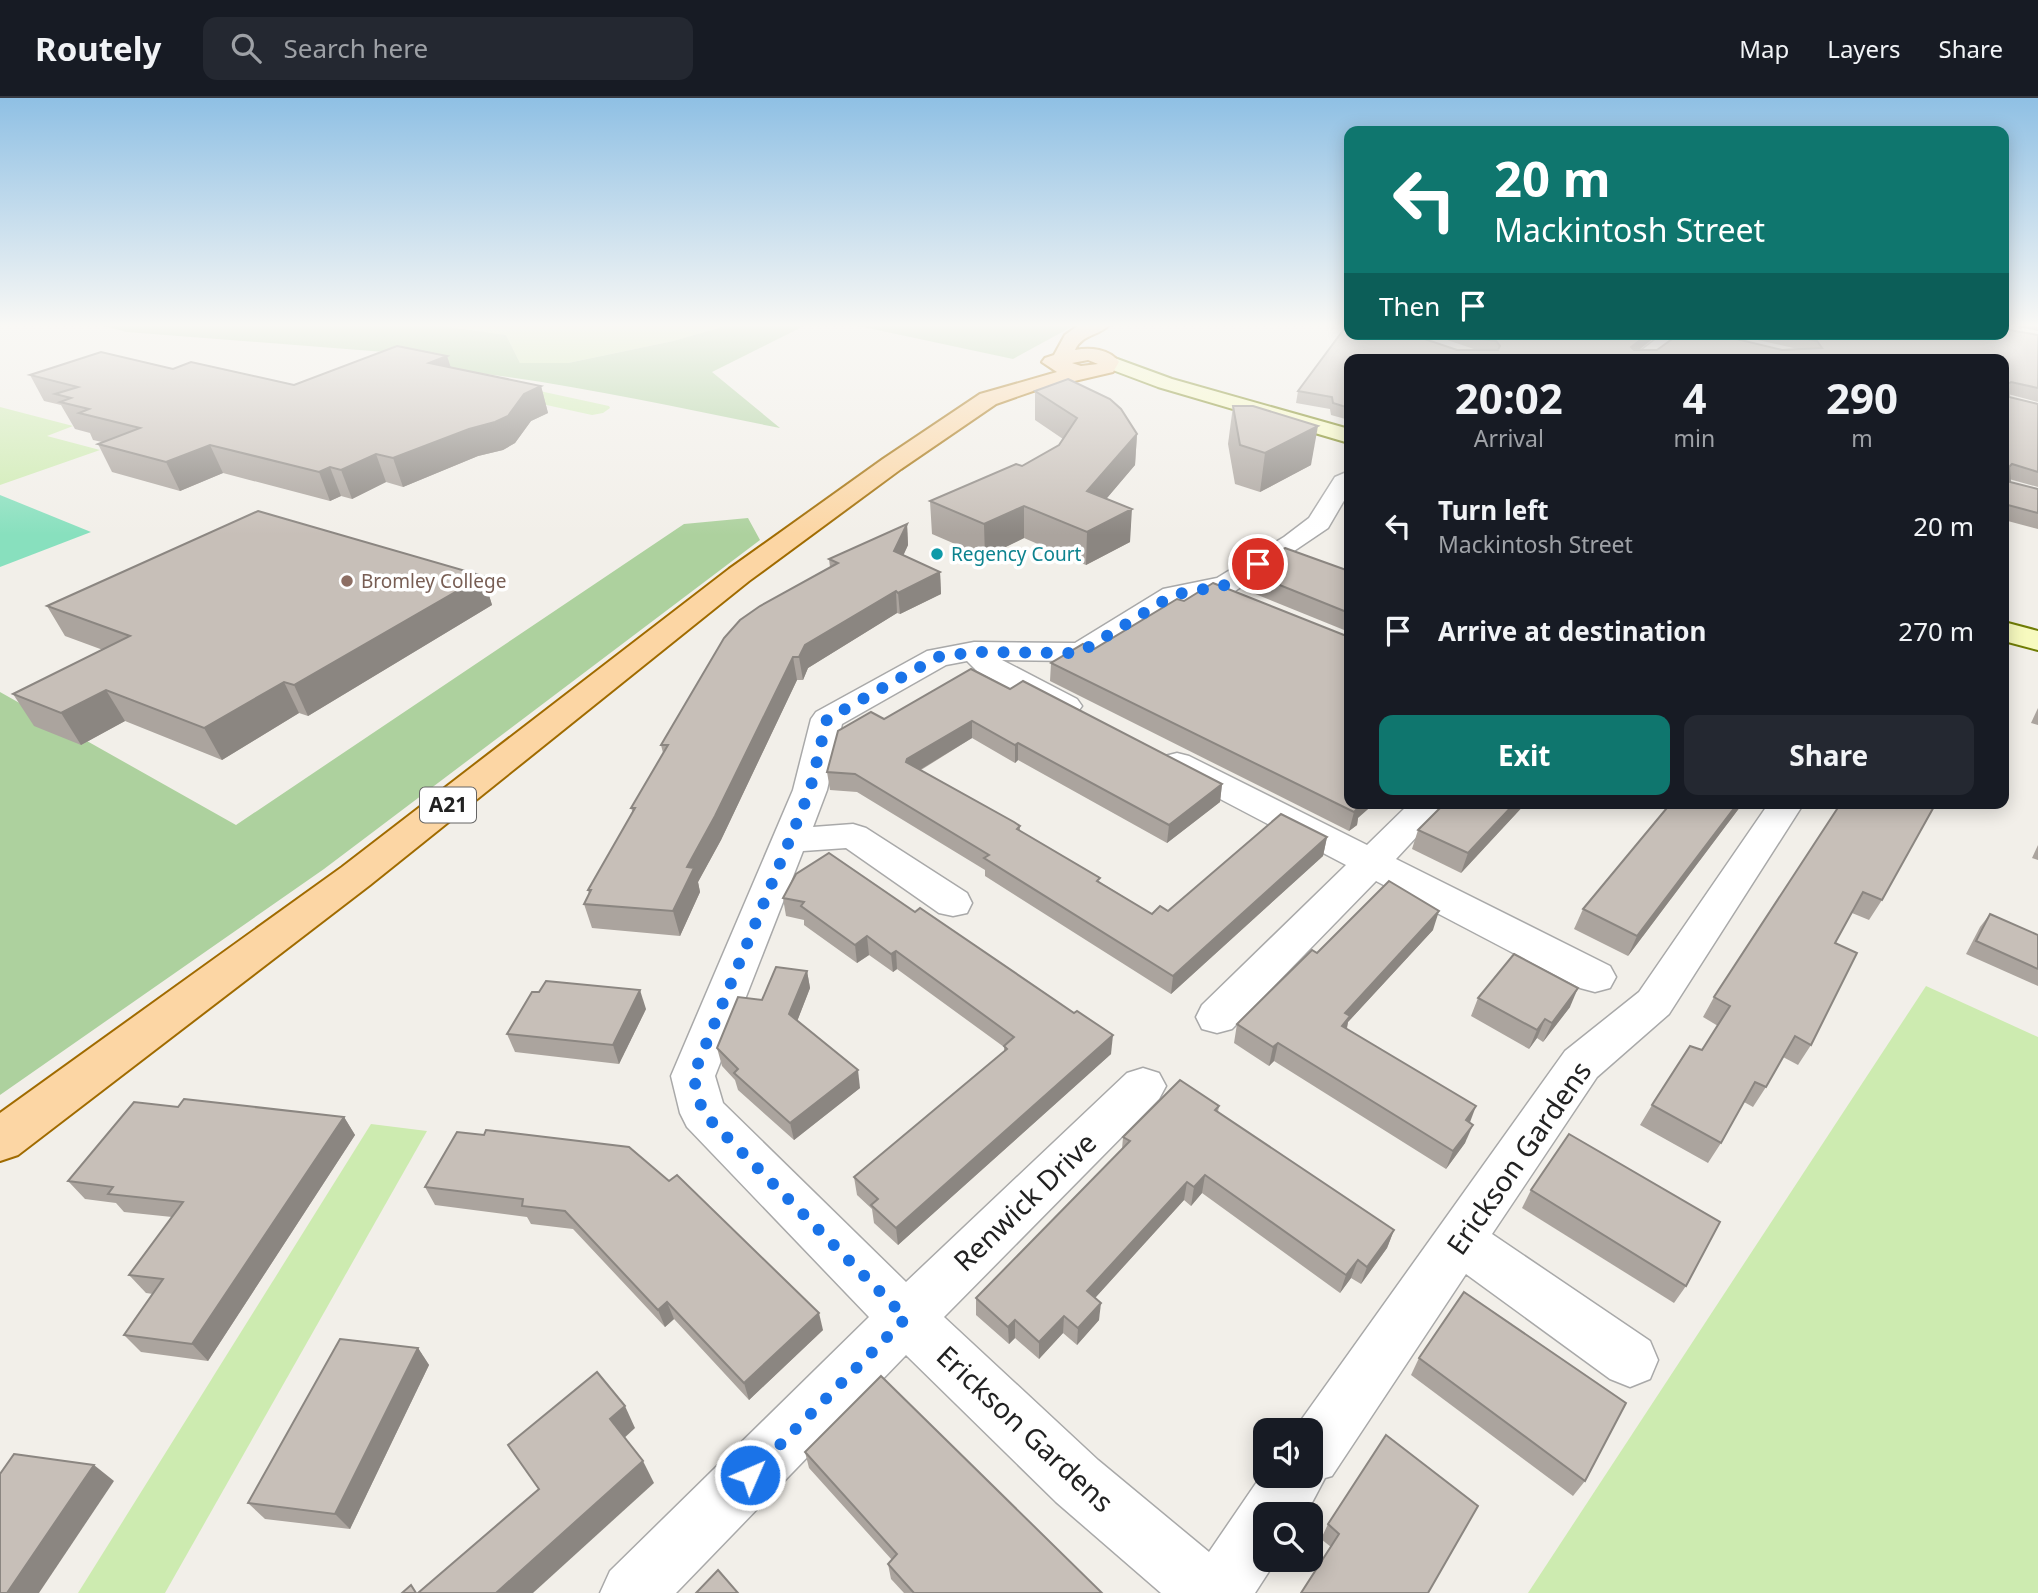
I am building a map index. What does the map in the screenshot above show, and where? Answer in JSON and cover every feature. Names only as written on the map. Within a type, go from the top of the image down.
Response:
[{"type":"main road","name":"A21","points":[[987,395],[988,399]]},
{"type":"main road","name":"A21","points":[[0,1140],[356,876],[739,575],[892,464],[988,399],[1000,395]]},
{"type":"street","points":[[1207,395],[1344,435]]},
{"type":"street","name":"Erickson Gardens","points":[[1209,1593],[1077,1481],[906,1318],[703,1113],[693,1076],[810,790],[827,719],[938,657],[974,652],[1074,653],[1084,650],[1173,595],[1225,585],[1319,523],[1344,481]]},
{"type":"street","points":[[1211,588],[1248,604]]},
{"type":"street","points":[[2009,632],[2038,641]]},
{"type":"street","points":[[974,652],[988,665],[1098,722]]},
{"type":"street","points":[[1147,747],[1595,977]]},
{"type":"street","points":[[1217,1017],[1425,809]]},
{"type":"street","name":"Erickson Gardens","points":[[1323,1438],[1581,1063],[1654,1003],[1783,809]]},
{"type":"street","points":[[790,840],[853,836],[953,903]]},
{"type":"street","name":"Renwick Drive","points":[[632,1593],[906,1318],[1143,1086]]},
{"type":"street","points":[[1461,1241],[1630,1360]]},
{"type":"street","points":[[1218,1593],[1253,1541]]},
{"type":"green space","points":[[557,395],[610,408],[603,413],[592,415],[510,397]]},
{"type":"green space","points":[[613,395],[740,395],[780,428]]},
{"type":"green space","points":[[0,407],[73,426],[47,436],[100,450],[0,485]]},
{"type":"green space","points":[[0,495],[91,532],[0,567]]},
{"type":"green space","points":[[748,518],[760,540],[324,869],[0,1095],[0,692],[236,825],[684,524]]},
{"type":"green space","points":[[1926,986],[2038,1037],[2038,1593],[1528,1593]]},
{"type":"green space","points":[[371,1124],[427,1131],[165,1593],[78,1593]]},
{"type":"building","points":[[58,395],[523,395],[508,416],[495,422],[393,458],[376,454],[341,470],[330,467],[319,472],[210,445],[166,462],[98,444],[140,428],[79,413],[89,409],[60,402],[71,398]]},
{"type":"building","points":[[1041,395],[1101,395],[1121,409],[1137,434],[1087,491],[1132,509],[1087,532],[1024,506],[984,524],[930,501],[1016,464],[1022,466],[1059,445],[1077,418]]},
{"type":"building","points":[[1319,395],[1344,395],[1344,406],[1333,403],[1332,397]]},
{"type":"building","points":[[2009,397],[2038,404],[2038,472],[2012,464],[2009,467]]},
{"type":"building","points":[[1233,406],[1253,406],[1318,426],[1265,453],[1240,445]]},
{"type":"building","points":[[2009,467],[2010,482],[2038,489],[2038,513],[2009,505]]},
{"type":"building","points":[[258,511],[483,576],[294,685],[284,682],[204,728],[106,690],[61,713],[13,694],[130,636],[47,606]]},
{"type":"building","points":[[907,524],[894,551],[940,572],[898,593],[896,591],[805,645],[799,657],[793,657],[687,867],[694,868],[673,911],[584,904],[591,890],[588,890],[635,808],[631,808],[668,745],[661,745],[724,638],[740,620],[760,606],[838,563],[829,559]]},
{"type":"building","points":[[1285,548],[1344,569],[1344,611],[1245,571]]},
{"type":"building","points":[[1213,583],[1344,635],[1344,807],[1051,663],[1083,644],[1094,649],[1177,599],[1184,601]]},
{"type":"building","points":[[971,669],[1010,689],[1023,681],[1222,784],[1169,825],[972,721],[907,759],[906,762],[1014,822],[1020,826],[1017,829],[1100,878],[1097,881],[1152,914],[1160,906],[1168,911],[1281,814],[1327,837],[1173,976],[984,858],[989,855],[855,774],[827,772],[838,731],[871,712],[884,719]]},
{"type":"building","points":[[1439,809],[1509,809],[1468,853],[1418,830]]},
{"type":"building","points":[[1666,809],[1733,809],[1637,936],[1583,909]]},
{"type":"building","points":[[1837,809],[1933,809],[1882,900],[1863,892],[1835,943],[1857,953],[1811,1045],[1795,1036],[1766,1087],[1755,1082],[1721,1143],[1652,1105],[1690,1046],[1702,1050],[1730,1006],[1714,997]]},
{"type":"building","points":[[829,853],[915,912],[920,908],[1074,1013],[1077,1011],[1113,1035],[896,1228],[871,1205],[878,1199],[854,1177],[1007,1049],[1004,1046],[1014,1037],[896,951],[891,954],[867,936],[855,945],[801,906],[804,902],[783,898],[796,874]]},
{"type":"building","points":[[1389,881],[1439,911],[1345,1013],[1350,1016],[1342,1026],[1476,1106],[1466,1120],[1473,1125],[1453,1151],[1278,1043],[1273,1047],[1237,1024],[1312,950],[1317,953]]},
{"type":"building","points":[[1990,914],[2038,935],[2038,969],[1976,941]]},
{"type":"building","points":[[1514,954],[1578,988],[1552,1023],[1545,1019],[1537,1030],[1478,998]]},
{"type":"building","points":[[776,967],[807,971],[789,1014],[858,1070],[790,1123],[734,1073],[738,1069],[717,1048],[738,997],[762,1000]]},
{"type":"building","points":[[546,981],[640,990],[613,1045],[507,1034],[532,992],[539,992]]},
{"type":"building","points":[[1180,1080],[1219,1106],[1215,1110],[1394,1230],[1367,1267],[1358,1260],[1346,1275],[1205,1175],[1194,1187],[1187,1182],[1087,1291],[1101,1303],[1078,1328],[1064,1316],[1039,1342],[1015,1320],[1008,1327],[976,1298],[1130,1141],[1123,1137]]},
{"type":"building","points":[[184,1099],[344,1117],[192,1344],[124,1335],[163,1279],[129,1275],[183,1202],[108,1194],[113,1187],[68,1181],[134,1102],[178,1107]]},
{"type":"building","points":[[486,1130],[629,1147],[669,1181],[677,1175],[819,1313],[744,1383],[667,1302],[658,1310],[565,1211],[522,1206],[523,1199],[425,1187],[457,1132],[484,1135]]},
{"type":"building","points":[[1569,1134],[1720,1222],[1686,1286],[1531,1190]]},
{"type":"building","points":[[1464,1292],[1626,1403],[1585,1481],[1419,1358]]},
{"type":"building","points":[[340,1339],[418,1348],[335,1514],[248,1503]]},
{"type":"building","points":[[597,1372],[625,1406],[610,1419],[643,1461],[496,1593],[418,1593],[539,1489],[508,1445]]},
{"type":"building","points":[[881,1376],[1102,1593],[914,1593],[888,1564],[897,1554],[805,1452]]},
{"type":"building","points":[[1386,1435],[1478,1506],[1428,1593],[1301,1593],[1315,1572],[1323,1572],[1323,1559],[1339,1534],[1328,1524]]},
{"type":"building","points":[[14,1454],[94,1465],[7,1593],[0,1593],[0,1474]]},
{"type":"building","points":[[718,1570],[738,1593],[696,1593]]},
{"type":"building","points":[[411,1585],[416,1593],[402,1593]]},
{"type":"place","name":"Regency Court","points":[[937,554]]},
{"type":"place","name":"Bromley College","points":[[347,581]]},
{"type":"route","points":[[750,1475],[906,1318],[703,1113],[693,1076],[810,790],[827,719],[938,657],[974,652],[1074,653],[1084,650],[1173,595],[1225,585],[1258,564]]}]
